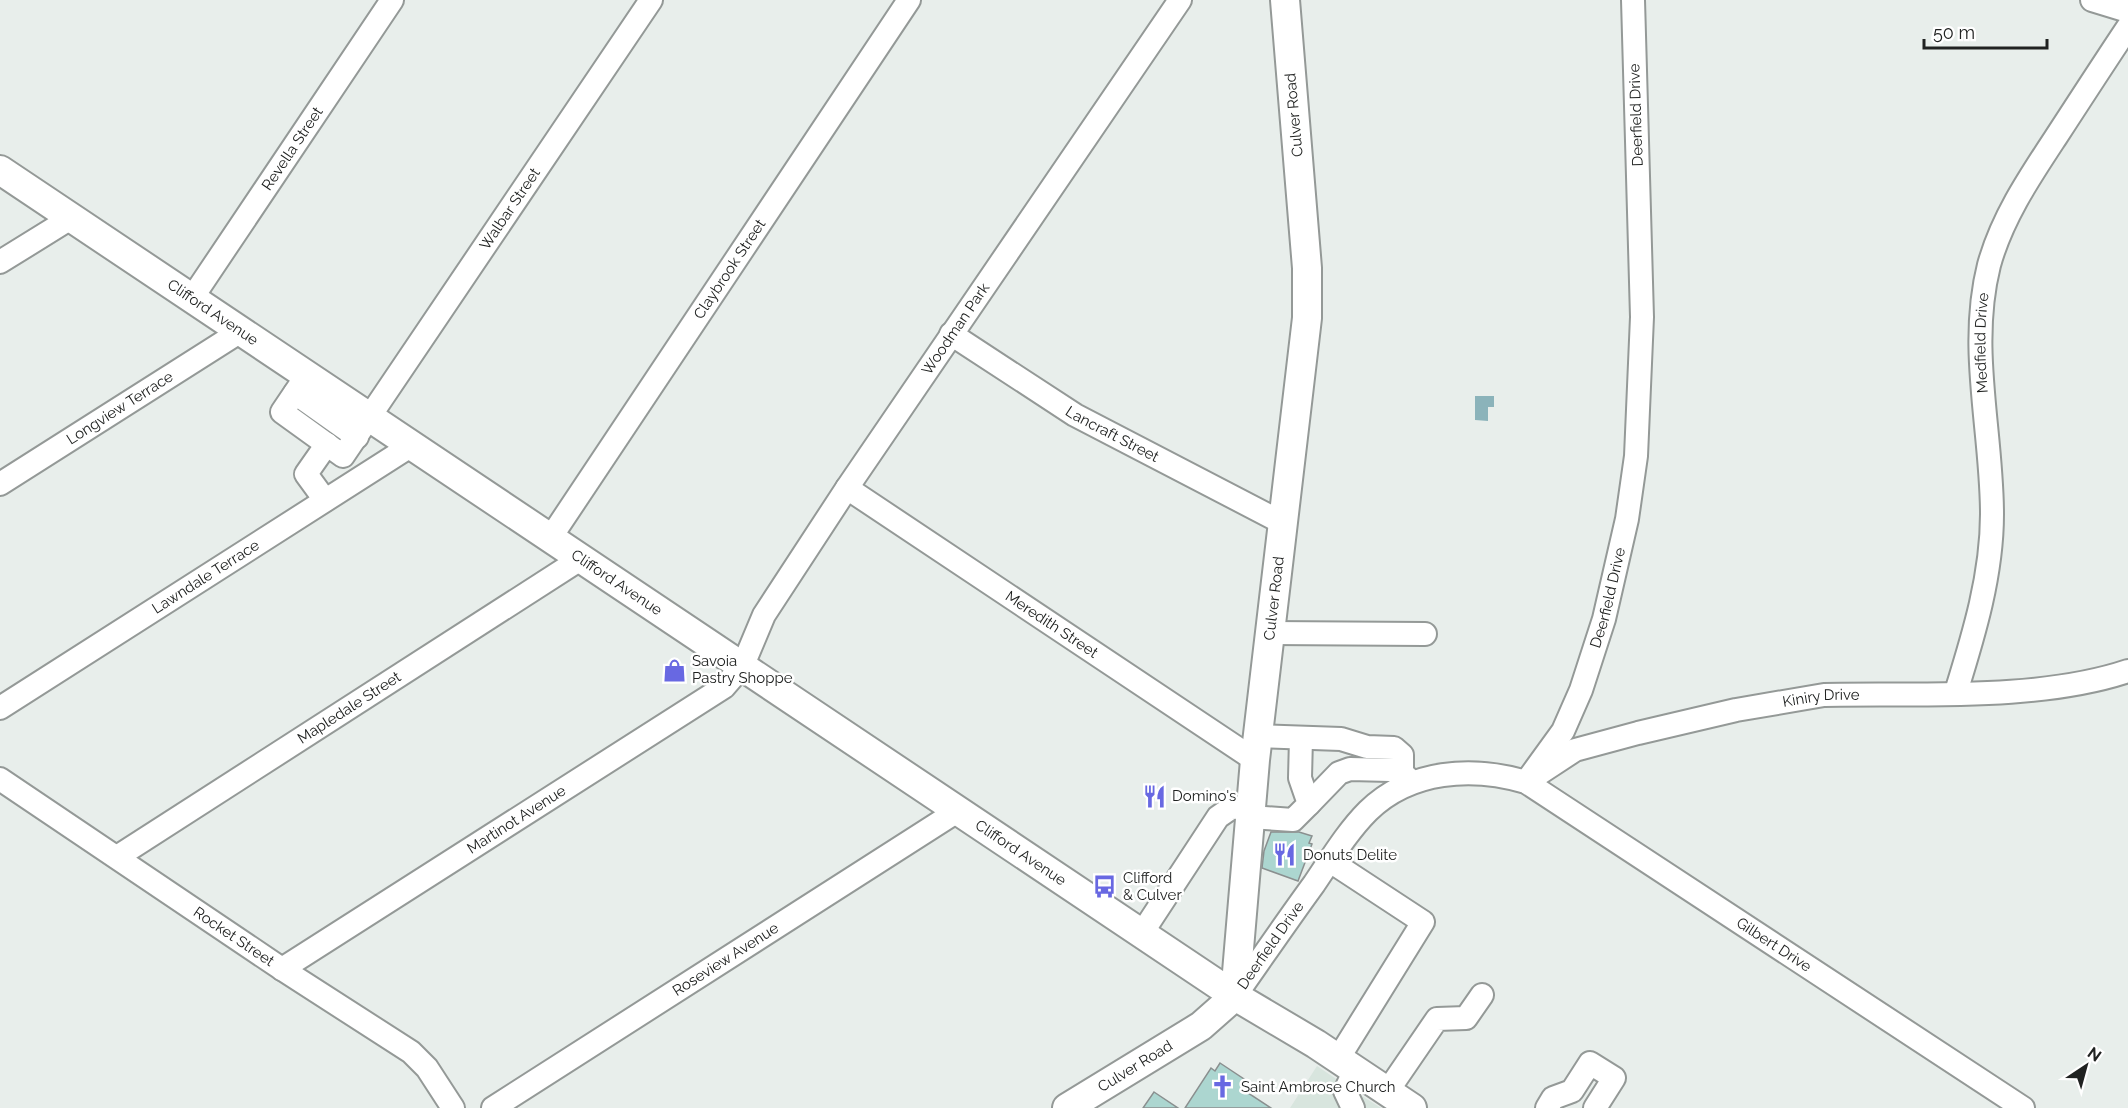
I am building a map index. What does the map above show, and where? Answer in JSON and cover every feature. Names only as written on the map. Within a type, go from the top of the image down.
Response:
[{"type":"main road","name":"Culver Road","points":[[1068,1108],[1201,1026],[1235,996],[1256,748],[1308,295],[1285,0]]},
{"type":"main road","name":"Clifford Avenue","points":[[0,170],[241,331],[301,384],[364,427],[412,445],[1235,996],[1412,1108]]},
{"type":"street","name":"Revella Street","points":[[192,298],[392,0]]},
{"type":"street","name":"Walbar Street","points":[[327,444],[343,456],[651,0]]},
{"type":"street","name":"Claybrook Street","points":[[551,537],[909,0]]},
{"type":"street","name":"Woodman Park","points":[[743,665],[764,615],[847,488],[1180,0]]},
{"type":"street","name":"Deerfield Drive","points":[[1235,996],[1368,811],[1407,778],[1481,772],[1526,782],[1563,731],[1581,690],[1604,619],[1627,519],[1636,456],[1642,317],[1633,0]]},
{"type":"street","points":[[2092,0],[2128,11]]},
{"type":"street","name":"Medfield Drive","points":[[1956,692],[1977,617],[1991,538],[1992,512],[1980,363],[1981,329],[1989,267],[1997,240],[2021,192],[2128,27]]},
{"type":"street","points":[[0,262],[71,218]]},
{"type":"street","name":"Longview Terrace","points":[[0,484],[241,331]]},
{"type":"street","name":"Lancraft Street","points":[[951,334],[1075,415],[1283,523]]},
{"type":"street","points":[[301,384],[282,411],[327,444],[306,474],[325,500]]},
{"type":"street","name":"Lawndale Terrace","points":[[0,708],[412,445]]},
{"type":"street","name":"Meredith Street","points":[[847,488],[1256,748]]},
{"type":"street","name":"Mapledale Street","points":[[117,857],[582,558]]},
{"type":"street","points":[[1270,633],[1425,634]]},
{"type":"street","name":"Martinot Avenue","points":[[282,969],[710,698],[724,687],[743,665]]},
{"type":"street","name":"Kiniry Drive","points":[[1526,782],[1575,750],[1736,710],[1824,694],[2033,689],[2090,682],[2128,671]]},
{"type":"street","points":[[1142,933],[1218,817],[1232,808],[1293,820],[1339,773],[1350,769],[1407,778],[1402,755],[1394,748],[1367,747],[1341,739],[1301,738],[1256,748]]},
{"type":"street","points":[[1301,738],[1300,777],[1309,804]]},
{"type":"street","name":"Rocket Street","points":[[0,779],[282,969],[411,1052],[428,1068],[453,1108]]},
{"type":"street","name":"Gilbert Drive","points":[[1526,782],[2023,1108]]},
{"type":"street","name":"Roseview Avenue","points":[[493,1108],[959,810]]},
{"type":"street","points":[[1330,861],[1423,922],[1411,940],[1346,1065],[1345,1091],[1353,1108]]},
{"type":"street","points":[[1387,1092],[1437,1019],[1466,1018],[1482,995]]},
{"type":"street","points":[[1547,1108],[1553,1098],[1572,1091],[1590,1063],[1614,1078],[1595,1108]]},
{"type":"shaded area","points":[[1317,1066],[1351,1089],[1381,1108],[1290,1108]]},
{"type":"water","points":[[1475,396],[1494,396],[1494,407],[1488,407],[1488,421],[1475,420]]},
{"type":"building","name":"Donuts Delite","points":[[1271,832],[1299,832],[1312,836],[1309,843],[1312,844],[1298,881],[1262,868],[1264,851]]},
{"type":"building","name":"Saint Ambrose Church","points":[[1220,1063],[1250,1083],[1245,1091],[1271,1108],[1185,1108],[1211,1068],[1215,1071]]},
{"type":"building","points":[[1154,1092],[1178,1108],[1143,1108]]},
{"type":"place","name":"Savoia Pastry Shoppe","points":[[674,670]]},
{"type":"place","name":"Domino's","points":[[1154,796]]},
{"type":"place","name":"Donuts Delite","points":[[1285,855]]},
{"type":"place","name":"Clifford & Culver","points":[[1105,887]]},
{"type":"place","name":"Saint Ambrose Church","points":[[1223,1087]]}]
